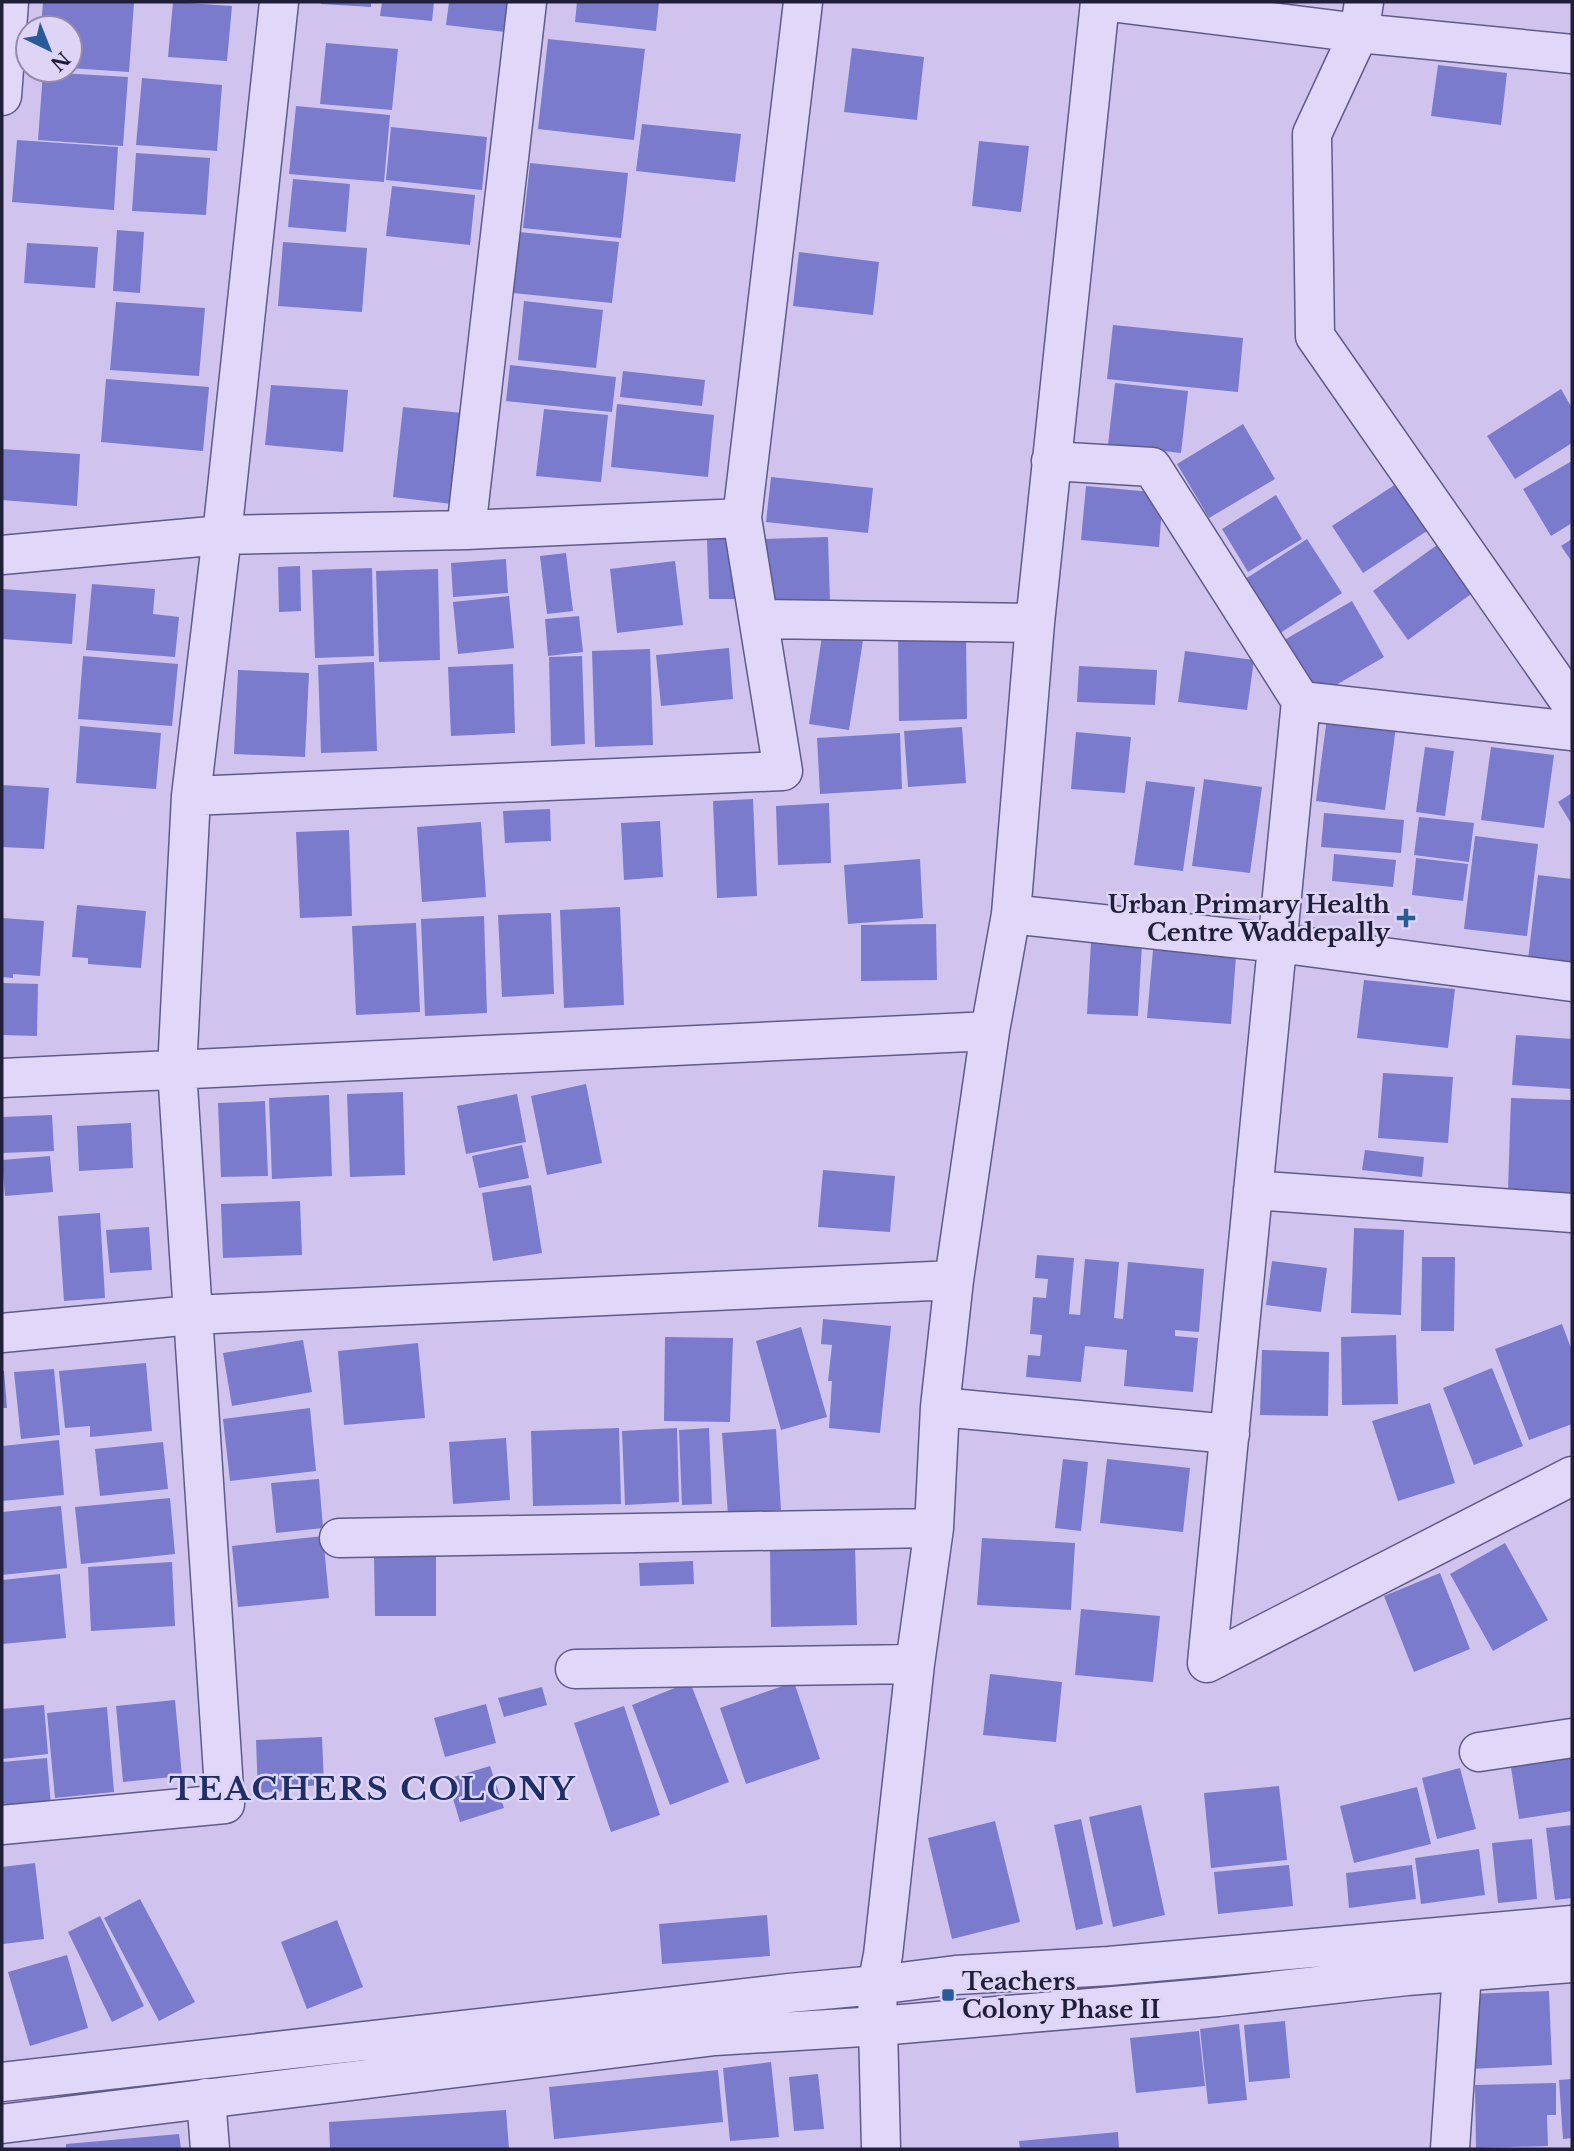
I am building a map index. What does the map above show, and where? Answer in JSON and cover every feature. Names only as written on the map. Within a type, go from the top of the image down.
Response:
[{"type":"street","points":[[2,96],[9,2]]},
{"type":"street","points":[[2,1825],[225,1804],[177,1070],[191,796],[279,2]]},
{"type":"street","points":[[466,530],[527,2]]},
{"type":"street","points":[[191,796],[783,771],[742,518],[803,2]]},
{"type":"street","points":[[881,2149],[877,1985],[883,1955],[915,1664],[934,1528],[940,1407],[954,1280],[990,1031],[1011,914],[1035,623],[1100,2]]},
{"type":"street","points":[[1110,2],[1361,17],[1572,54]]},
{"type":"street","points":[[1361,17],[1312,134],[1315,336],[1572,705]]},
{"type":"street","points":[[1051,461],[1152,467],[1301,701],[1207,1663],[1572,1476]]},
{"type":"street","points":[[2,555],[222,535],[466,530],[742,518]]},
{"type":"street","points":[[759,620],[1035,623]]},
{"type":"street","points":[[1301,701],[1572,731]]},
{"type":"street","points":[[1011,914],[1278,943],[1572,982]]},
{"type":"street","points":[[2,1078],[990,1031]]},
{"type":"street","points":[[1253,1190],[1572,1213]]},
{"type":"street","points":[[2,1333],[192,1315],[954,1280]]},
{"type":"street","points":[[940,1407],[1230,1434]]},
{"type":"street","points":[[339,1538],[934,1528]]},
{"type":"street","points":[[575,1669],[915,1664]]},
{"type":"street","points":[[1479,1752],[1572,1738]]},
{"type":"street","points":[[2,2082],[956,1975],[1123,1965],[1572,1926]]},
{"type":"street","points":[[2,2124],[715,2036],[879,2026],[1572,1963]]},
{"type":"street","points":[[1450,2149],[1462,1972]]},
{"type":"street","points":[[206,2098],[210,2149]]},
{"type":"building","points":[[43,2],[134,3],[129,72],[84,69],[84,14],[42,14]]},
{"type":"building","points":[[173,2],[232,6],[227,61],[168,57]]},
{"type":"building","points":[[371,2],[371,7],[321,4]]},
{"type":"building","points":[[382,2],[434,2],[432,21],[380,16]]},
{"type":"building","points":[[449,2],[508,2],[505,32],[446,25]]},
{"type":"building","points":[[577,2],[659,2],[656,31],[575,22]]},
{"type":"building","points":[[548,39],[645,49],[634,140],[538,129]]},
{"type":"building","points":[[326,43],[398,49],[392,110],[320,104]]},
{"type":"building","points":[[852,48],[924,57],[917,120],[844,112]]},
{"type":"building","points":[[1438,65],[1507,73],[1501,125],[1431,116]]},
{"type":"building","points":[[84,74],[128,77],[123,146],[38,140],[42,84],[84,84]]},
{"type":"building","points":[[142,78],[222,85],[217,151],[136,145]]},
{"type":"building","points":[[296,106],[390,115],[384,182],[289,174]]},
{"type":"building","points":[[642,124],[741,134],[735,182],[636,171]]},
{"type":"building","points":[[391,127],[487,137],[482,190],[386,180]]},
{"type":"building","points":[[17,140],[118,147],[114,210],[12,202]]},
{"type":"building","points":[[979,141],[1029,146],[1021,212],[972,206]]},
{"type":"building","points":[[136,153],[210,158],[206,215],[132,211]]},
{"type":"building","points":[[530,163],[628,173],[621,238],[523,228]]},
{"type":"building","points":[[293,179],[350,184],[346,232],[288,227]]},
{"type":"building","points":[[392,186],[475,195],[470,245],[386,236]]},
{"type":"building","points":[[117,230],[144,232],[140,293],[113,291]]},
{"type":"building","points":[[519,232],[619,242],[612,303],[513,293]]},
{"type":"building","points":[[283,242],[367,248],[362,312],[278,306]]},
{"type":"building","points":[[27,243],[98,247],[95,288],[24,283]]},
{"type":"building","points":[[799,252],[879,262],[873,315],[793,306]]},
{"type":"building","points":[[524,301],[603,310],[596,368],[518,360]]},
{"type":"building","points":[[116,302],[205,308],[199,376],[110,370]]},
{"type":"building","points":[[1113,325],[1243,338],[1238,392],[1107,379]]},
{"type":"building","points":[[510,365],[616,377],[612,412],[506,401]]},
{"type":"building","points":[[623,371],[705,380],[702,406],[620,397]]},
{"type":"building","points":[[106,379],[209,387],[203,451],[101,442]]},
{"type":"building","points":[[1115,383],[1188,391],[1181,453],[1108,445]]},
{"type":"building","points":[[271,385],[348,390],[343,452],[265,445]]},
{"type":"building","points":[[1561,389],[1572,408],[1572,443],[1515,479],[1487,436]]},
{"type":"building","points":[[617,404],[714,415],[708,477],[611,467]]},
{"type":"building","points":[[403,407],[462,413],[452,504],[393,497]]},
{"type":"building","points":[[544,409],[608,415],[601,482],[536,476]]},
{"type":"building","points":[[1243,424],[1275,479],[1209,518],[1177,464]]},
{"type":"building","points":[[2,449],[80,454],[77,506],[2,500]]},
{"type":"building","points":[[1572,461],[1572,523],[1551,536],[1523,489]]},
{"type":"building","points":[[771,477],[873,488],[868,533],[766,522]]},
{"type":"building","points":[[1396,484],[1427,531],[1363,573],[1332,526]]},
{"type":"building","points":[[1086,486],[1163,493],[1159,547],[1081,540]]},
{"type":"building","points":[[1276,495],[1302,539],[1248,572],[1222,529]]},
{"type":"building","points":[[741,537],[742,599],[709,599],[707,539]]},
{"type":"building","points":[[828,537],[830,602],[762,604],[760,539]]},
{"type":"building","points":[[1307,539],[1342,593],[1271,639],[1236,585]]},
{"type":"building","points":[[1572,539],[1572,562],[1561,546]]},
{"type":"building","points":[[1444,540],[1478,589],[1408,640],[1373,591]]},
{"type":"building","points":[[566,553],[573,611],[547,614],[540,556]]},
{"type":"building","points":[[506,559],[508,593],[453,597],[451,563]]},
{"type":"building","points":[[675,561],[683,625],[617,633],[610,569]]},
{"type":"building","points":[[300,566],[301,611],[279,612],[278,567]]},
{"type":"building","points":[[372,568],[374,656],[315,658],[312,570]]},
{"type":"building","points":[[438,569],[440,660],[379,662],[376,571]]},
{"type":"building","points":[[92,584],[155,589],[153,614],[179,617],[175,657],[86,650]]},
{"type":"building","points":[[2,589],[76,594],[72,644],[2,639]]},
{"type":"building","points":[[509,596],[514,648],[458,654],[453,602]]},
{"type":"building","points":[[1352,601],[1384,657],[1312,699],[1279,643]]},
{"type":"building","points":[[579,616],[583,652],[548,656],[545,619]]},
{"type":"building","points":[[823,629],[864,634],[849,730],[809,724]]},
{"type":"building","points":[[966,633],[967,719],[899,721],[898,635]]},
{"type":"building","points":[[729,648],[733,699],[661,706],[656,655]]},
{"type":"building","points":[[650,649],[653,745],[595,747],[592,651]]},
{"type":"building","points":[[1185,651],[1254,660],[1247,710],[1178,702]]},
{"type":"building","points":[[83,656],[178,664],[172,726],[78,719]]},
{"type":"building","points":[[582,656],[585,744],[551,746],[549,657]]},
{"type":"building","points":[[374,662],[377,751],[321,753],[318,665]]},
{"type":"building","points":[[513,664],[515,733],[451,736],[448,667]]},
{"type":"building","points":[[1079,666],[1157,670],[1155,705],[1077,702]]},
{"type":"building","points":[[238,670],[309,673],[305,757],[234,754]]},
{"type":"building","points":[[1327,718],[1396,727],[1385,810],[1316,801]]},
{"type":"building","points":[[80,726],[161,733],[156,789],[76,783]]},
{"type":"building","points":[[962,727],[966,783],[908,787],[904,731]]},
{"type":"building","points":[[1076,732],[1131,737],[1125,793],[1071,789]]},
{"type":"building","points":[[900,733],[902,789],[820,794],[817,738]]},
{"type":"building","points":[[1425,747],[1454,751],[1445,816],[1416,812]]},
{"type":"building","points":[[1491,747],[1554,755],[1544,828],[1481,820]]},
{"type":"building","points":[[1204,779],[1262,787],[1250,873],[1192,866]]},
{"type":"building","points":[[1146,781],[1195,787],[1183,871],[1134,865]]},
{"type":"building","points":[[2,785],[49,788],[44,849],[2,847]]},
{"type":"building","points":[[1572,793],[1572,825],[1558,802]]},
{"type":"building","points":[[753,799],[757,896],[717,898],[713,801]]},
{"type":"building","points":[[829,803],[831,863],[778,865],[776,806]]},
{"type":"building","points":[[550,809],[551,841],[505,843],[503,811]]},
{"type":"building","points":[[1324,813],[1404,820],[1401,853],[1321,847]]},
{"type":"building","points":[[1419,817],[1474,823],[1469,862],[1414,855]]},
{"type":"building","points":[[660,821],[663,877],[624,880],[621,823]]},
{"type":"building","points":[[481,822],[486,897],[422,902],[417,827]]},
{"type":"building","points":[[349,830],[352,916],[300,918],[296,832]]},
{"type":"building","points":[[1475,836],[1538,844],[1527,936],[1464,929]]},
{"type":"building","points":[[1334,854],[1396,860],[1393,887],[1332,881]]},
{"type":"building","points":[[1416,858],[1468,864],[1463,901],[1412,895]]},
{"type":"building","points":[[920,859],[923,918],[848,924],[844,865]]},
{"type":"building","points":[[1538,875],[1572,879],[1572,972],[1527,968]]},
{"type":"building","points":[[77,905],[146,911],[141,968],[88,964],[88,958],[72,957]]},
{"type":"building","points":[[620,907],[624,1005],[564,1008],[560,910]]},
{"type":"building","points":[[551,913],[554,994],[502,997],[498,915]]},
{"type":"building","points":[[484,916],[487,1013],[425,1016],[421,919]]},
{"type":"building","points":[[2,918],[44,921],[40,976],[13,974],[13,978],[2,977]]},
{"type":"building","points":[[416,923],[420,1012],[356,1015],[352,926]]},
{"type":"building","points":[[936,924],[937,980],[861,981],[861,925]]},
{"type":"building","points":[[1091,942],[1142,944],[1138,1016],[1087,1014]]},
{"type":"building","points":[[1153,950],[1236,956],[1231,1024],[1147,1018]]},
{"type":"building","points":[[1364,980],[1455,989],[1448,1048],[1357,1038]]},
{"type":"building","points":[[2,983],[38,984],[37,1036],[2,1035]]},
{"type":"building","points":[[1516,1035],[1572,1039],[1572,1089],[1512,1085]]},
{"type":"building","points":[[1383,1073],[1453,1077],[1448,1143],[1378,1138]]},
{"type":"building","points":[[586,1084],[602,1163],[547,1175],[531,1096]]},
{"type":"building","points":[[403,1092],[405,1175],[350,1177],[347,1094]]},
{"type":"building","points":[[517,1094],[526,1142],[466,1154],[457,1106]]},
{"type":"building","points":[[329,1095],[332,1176],[272,1179],[269,1098]]},
{"type":"building","points":[[1511,1098],[1572,1100],[1572,1193],[1508,1191]]},
{"type":"building","points":[[265,1101],[268,1176],[221,1177],[218,1103]]},
{"type":"building","points":[[52,1115],[54,1151],[2,1153],[2,1117]]},
{"type":"building","points":[[131,1123],[133,1168],[79,1171],[77,1126]]},
{"type":"building","points":[[522,1145],[529,1178],[479,1188],[472,1156]]},
{"type":"building","points":[[1365,1150],[1424,1157],[1422,1177],[1362,1170]]},
{"type":"building","points":[[50,1156],[53,1192],[5,1196],[2,1160]]},
{"type":"building","points":[[823,1170],[895,1176],[890,1232],[818,1227]]},
{"type":"building","points":[[531,1185],[542,1253],[493,1261],[482,1193]]},
{"type":"building","points":[[300,1201],[302,1255],[223,1258],[221,1204]]},
{"type":"building","points":[[100,1213],[105,1298],[64,1301],[58,1216]]},
{"type":"building","points":[[149,1227],[152,1270],[110,1273],[106,1230]]},
{"type":"building","points":[[1354,1228],[1404,1230],[1401,1315],[1351,1313]]},
{"type":"building","points":[[1037,1255],[1074,1258],[1069,1314],[1080,1315],[1085,1259],[1119,1262],[1114,1318],[1123,1319],[1128,1262],[1204,1269],[1199,1332],[1175,1330],[1175,1336],[1198,1338],[1193,1392],[1124,1386],[1127,1350],[1085,1346],[1081,1382],[1026,1377],[1028,1355],[1040,1356],[1042,1335],[1030,1334],[1033,1297],[1046,1298],[1048,1279],[1035,1278]]},
{"type":"building","points":[[1422,1257],[1455,1257],[1454,1331],[1421,1331]]},
{"type":"building","points":[[1272,1261],[1327,1268],[1321,1312],[1266,1305]]},
{"type":"building","points":[[823,1319],[891,1326],[880,1433],[829,1428],[832,1381],[828,1381],[832,1345],[821,1344]]},
{"type":"building","points":[[1562,1324],[1572,1351],[1572,1424],[1529,1440],[1495,1349]]},
{"type":"building","points":[[801,1327],[827,1417],[781,1430],[756,1341]]},
{"type":"building","points":[[1396,1335],[1398,1404],[1342,1405],[1341,1337]]},
{"type":"building","points":[[665,1337],[733,1338],[730,1422],[664,1421]]},
{"type":"building","points":[[303,1340],[312,1392],[232,1406],[223,1353]]},
{"type":"building","points":[[418,1343],[425,1418],[344,1425],[338,1351]]},
{"type":"building","points":[[1262,1350],[1329,1352],[1328,1416],[1260,1415]]},
{"type":"building","points":[[146,1363],[152,1431],[90,1437],[90,1426],[65,1428],[59,1371]]},
{"type":"building","points":[[1492,1368],[1523,1446],[1474,1465],[1443,1388]]},
{"type":"building","points":[[54,1369],[60,1435],[21,1439],[14,1372]]},
{"type":"building","points":[[4,1371],[7,1408],[2,1408]]},
{"type":"building","points":[[1430,1403],[1455,1483],[1398,1501],[1372,1421]]},
{"type":"building","points":[[310,1408],[316,1471],[230,1481],[223,1419]]},
{"type":"building","points":[[619,1428],[621,1504],[533,1506],[531,1431]]},
{"type":"building","points":[[677,1428],[679,1502],[625,1505],[622,1431]]},
{"type":"building","points":[[709,1428],[712,1504],[682,1505],[679,1430]]},
{"type":"building","points":[[776,1429],[781,1510],[728,1515],[722,1433]]},
{"type":"building","points":[[506,1438],[510,1500],[453,1504],[449,1442]]},
{"type":"building","points":[[59,1440],[64,1495],[2,1501],[2,1446]]},
{"type":"building","points":[[163,1442],[168,1489],[100,1496],[95,1449]]},
{"type":"building","points":[[1063,1459],[1088,1462],[1081,1531],[1055,1528]]},
{"type":"building","points":[[1107,1459],[1190,1468],[1183,1532],[1100,1523]]},
{"type":"building","points":[[319,1479],[323,1528],[276,1533],[271,1483]]},
{"type":"building","points":[[170,1498],[175,1554],[81,1564],[75,1507]]},
{"type":"building","points":[[61,1506],[67,1568],[2,1575],[2,1512]]},
{"type":"building","points":[[323,1536],[329,1598],[238,1607],[232,1546]]},
{"type":"building","points":[[982,1538],[1075,1543],[1071,1610],[977,1605]]},
{"type":"building","points":[[1505,1543],[1548,1620],[1493,1651],[1450,1574]]},
{"type":"building","points":[[855,1545],[857,1625],[771,1627],[770,1548]]},
{"type":"building","points":[[436,1555],[436,1616],[375,1616],[374,1556]]},
{"type":"building","points":[[693,1561],[694,1584],[640,1586],[639,1563]]},
{"type":"building","points":[[172,1562],[175,1626],[91,1631],[88,1567]]},
{"type":"building","points":[[1440,1573],[1470,1649],[1414,1672],[1384,1596]]},
{"type":"building","points":[[60,1574],[66,1638],[2,1644],[2,1580]]},
{"type":"building","points":[[1081,1609],[1160,1616],[1153,1682],[1075,1675]]},
{"type":"building","points":[[990,1674],[1062,1682],[1056,1742],[983,1735]]},
{"type":"building","points":[[690,1682],[729,1782],[670,1805],[632,1705]]},
{"type":"building","points":[[794,1682],[820,1759],[746,1784],[720,1708]]},
{"type":"building","points":[[542,1687],[547,1705],[504,1717],[498,1698]]},
{"type":"building","points":[[175,1700],[182,1776],[123,1782],[116,1706]]},
{"type":"building","points":[[486,1704],[496,1743],[445,1757],[434,1718]]},
{"type":"building","points":[[44,1705],[48,1754],[2,1759],[2,1709]]},
{"type":"building","points":[[624,1706],[660,1815],[611,1832],[574,1723]]},
{"type":"building","points":[[107,1707],[114,1792],[55,1798],[47,1713]]},
{"type":"building","points":[[322,1737],[324,1785],[287,1787],[287,1791],[258,1793],[256,1740]]},
{"type":"building","points":[[1572,1745],[1572,1811],[1519,1819],[1509,1755]]},
{"type":"building","points":[[47,1758],[51,1806],[2,1811],[2,1762]]},
{"type":"building","points":[[490,1766],[504,1808],[460,1822],[447,1779]]},
{"type":"building","points":[[1460,1768],[1476,1829],[1437,1839],[1422,1778]]},
{"type":"building","points":[[1279,1786],[1287,1860],[1211,1868],[1204,1793]]},
{"type":"building","points":[[1417,1787],[1431,1844],[1354,1863],[1340,1806]]},
{"type":"building","points":[[1141,1805],[1165,1915],[1113,1927],[1089,1817]]},
{"type":"building","points":[[1081,1819],[1103,1924],[1076,1930],[1054,1825]]},
{"type":"building","points":[[995,1821],[1020,1922],[952,1939],[928,1838]]},
{"type":"building","points":[[1572,1825],[1572,1898],[1555,1900],[1546,1828]]},
{"type":"building","points":[[1532,1839],[1537,1899],[1498,1903],[1492,1843]]},
{"type":"building","points":[[1479,1849],[1485,1895],[1421,1904],[1415,1858]]},
{"type":"building","points":[[35,1863],[44,1939],[3,1944],[2,1867]]},
{"type":"building","points":[[1289,1865],[1293,1906],[1218,1914],[1214,1872]]},
{"type":"building","points":[[1412,1865],[1416,1899],[1349,1908],[1346,1873]]},
{"type":"building","points":[[140,1899],[195,2002],[159,2021],[104,1918]]},
{"type":"building","points":[[767,1915],[770,1956],[662,1964],[659,1924]]},
{"type":"building","points":[[100,1916],[144,2006],[112,2022],[68,1932]]},
{"type":"building","points":[[337,1920],[363,1987],[307,2009],[281,1942]]},
{"type":"building","points":[[67,1955],[88,2028],[30,2046],[8,1972]]},
{"type":"building","points":[[1549,1991],[1552,2065],[1471,2069],[1468,1994]]},
{"type":"building","points":[[1285,2021],[1290,2078],[1249,2082],[1244,2025]]},
{"type":"building","points":[[1239,2024],[1247,2100],[1208,2104],[1200,2029]]},
{"type":"building","points":[[1199,2031],[1205,2086],[1136,2093],[1130,2038]]},
{"type":"building","points":[[771,2062],[779,2137],[730,2141],[723,2068]]},
{"type":"building","points":[[718,2070],[723,2122],[554,2139],[549,2087]]},
{"type":"building","points":[[818,2074],[824,2129],[794,2131],[789,2077]]},
{"type":"building","points":[[1572,2079],[1572,2138],[1563,2139],[1559,2080]]},
{"type":"building","points":[[1556,2083],[1556,2115],[1547,2115],[1548,2146],[1476,2148],[1475,2085]]},
{"type":"building","points":[[506,2110],[509,2149],[330,2149],[329,2122]]},
{"type":"building","points":[[1118,2132],[1119,2149],[1020,2149],[1019,2141]]},
{"type":"building","points":[[179,2134],[181,2149],[66,2149],[66,2144]]},
{"type":"place","name":"Urban Primary Health Centre Waddepally","points":[[1406,918]]},
{"type":"place","name":"Teachers Colony Phase II","points":[[948,1995]]},
{"type":"district","name":"TEACHERS COLONY","points":[[373,1789]]}]
